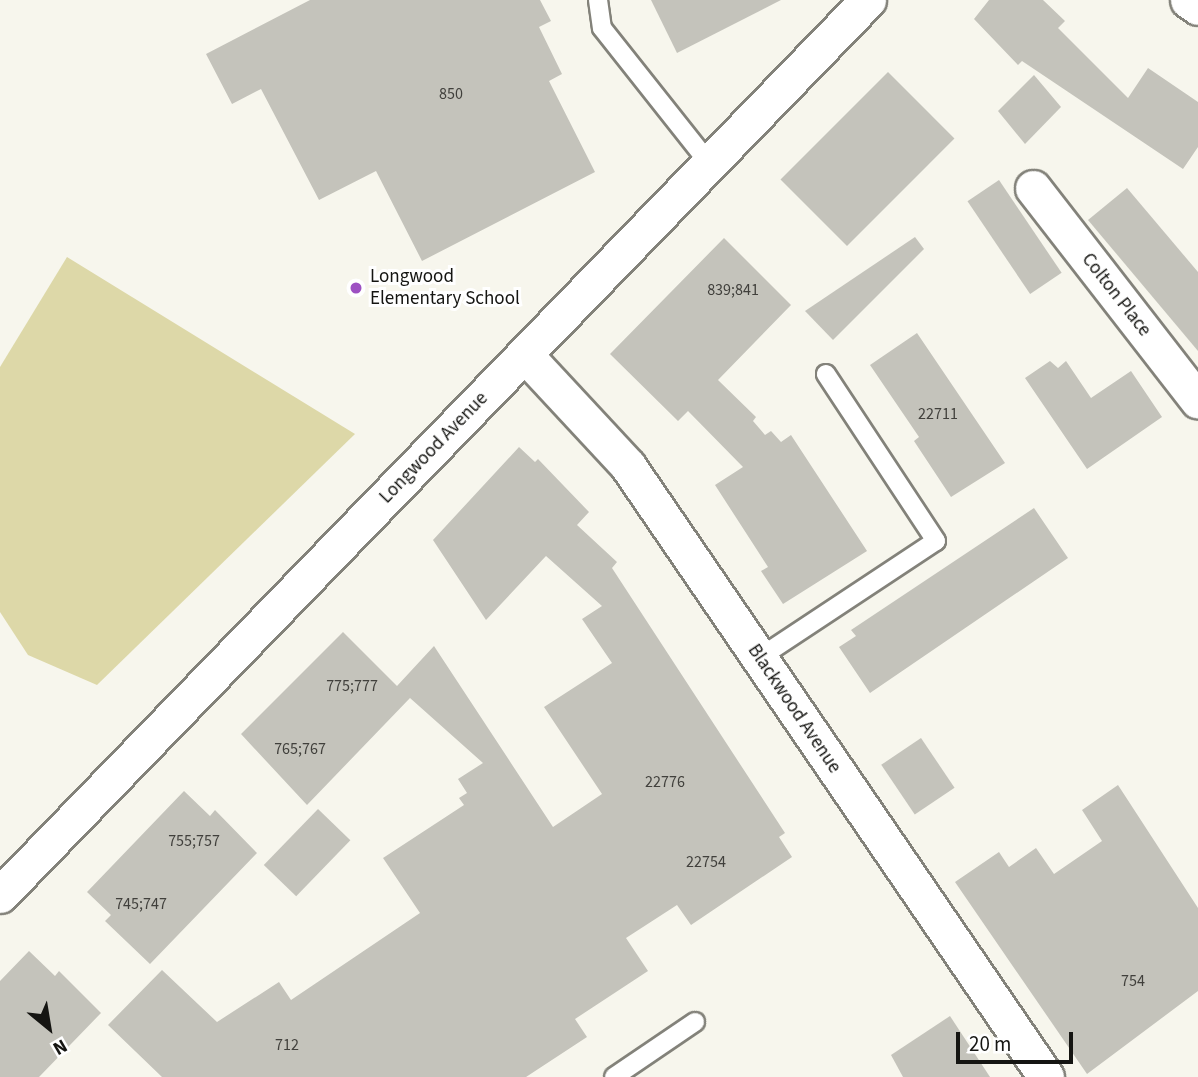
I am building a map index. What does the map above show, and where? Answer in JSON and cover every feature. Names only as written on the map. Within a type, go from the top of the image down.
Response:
[{"type":"street","name":"Longwood Avenue","points":[[0,895],[868,0]]},
{"type":"street","points":[[1188,0],[1198,7]]},
{"type":"street","name":"Colton Place","points":[[1033,188],[1198,401]]},
{"type":"street","name":"Blackwood Avenue","points":[[525,355],[628,466],[1046,1077]]},
{"type":"lane","points":[[598,0],[602,28],[709,163]]},
{"type":"lane","points":[[759,658],[936,541],[826,374]]},
{"type":"lane","points":[[614,1077],[695,1022]]},
{"type":"shaded area","points":[[67,257],[355,434],[97,685],[28,655],[0,612],[0,367]]},
{"type":"building","points":[[310,0],[540,0],[551,21],[539,27],[562,74],[549,81],[595,172],[422,261],[376,171],[319,200],[261,89],[232,104],[206,54]]},
{"type":"building","points":[[651,0],[781,0],[677,53]]},
{"type":"building","points":[[989,0],[1043,0],[1065,21],[1058,28],[1128,98],[1148,68],[1198,102],[1198,147],[1183,169],[1022,61],[1018,65],[974,19]]},
{"type":"building","points":[[888,72],[954,138],[847,246],[781,179]]},
{"type":"building","points":[[1034,75],[1061,107],[1025,144],[998,111]]},
{"type":"building","points":[[999,180],[1062,273],[1030,294],[967,201]]},
{"type":"building","points":[[1127,188],[1198,272],[1198,351],[1088,220]]},
{"type":"building","points":[[915,237],[924,249],[833,340],[805,311]]},
{"type":"building","points":[[724,238],[791,305],[718,380],[756,417],[753,421],[765,435],[771,431],[781,442],[791,435],[867,551],[783,604],[761,571],[768,567],[715,485],[743,467],[688,411],[678,421],[610,354]]},
{"type":"building","points":[[917,333],[1005,463],[951,497],[914,441],[919,437],[870,365]]},
{"type":"building","points":[[1050,361],[1058,368],[1066,361],[1091,398],[1131,371],[1162,417],[1087,469],[1025,378]]},
{"type":"building","points":[[519,447],[535,462],[538,459],[589,512],[577,525],[617,562],[612,568],[785,833],[779,837],[792,857],[691,925],[677,905],[626,938],[648,971],[575,1019],[587,1037],[526,1077],[162,1077],[108,1025],[162,970],[217,1022],[279,982],[291,1000],[420,913],[383,858],[464,805],[459,798],[467,793],[458,779],[483,763],[410,698],[307,805],[241,734],[343,632],[397,686],[434,646],[553,827],[602,794],[544,707],[612,663],[582,619],[602,606],[546,556],[486,620],[433,540]]},
{"type":"building","points":[[1034,508],[1068,558],[870,693],[839,647],[856,636],[851,630]]},
{"type":"building","points":[[921,738],[955,788],[915,815],[881,765]]},
{"type":"building","points":[[1118,785],[1198,908],[1198,991],[1087,1074],[955,882],[999,852],[1009,867],[1036,848],[1054,874],[1102,841],[1082,810]]},
{"type":"building","points":[[184,791],[210,816],[215,810],[257,853],[150,964],[105,921],[111,915],[87,892]]},
{"type":"building","points":[[318,809],[350,840],[296,896],[264,865]]},
{"type":"building","points":[[29,951],[55,976],[59,971],[101,1013],[39,1077],[0,1077],[0,981]]},
{"type":"building","points":[[950,1016],[990,1077],[903,1077],[891,1055]]},
{"type":"place","name":"Longwood Elementary School","points":[[356,288]]}]
